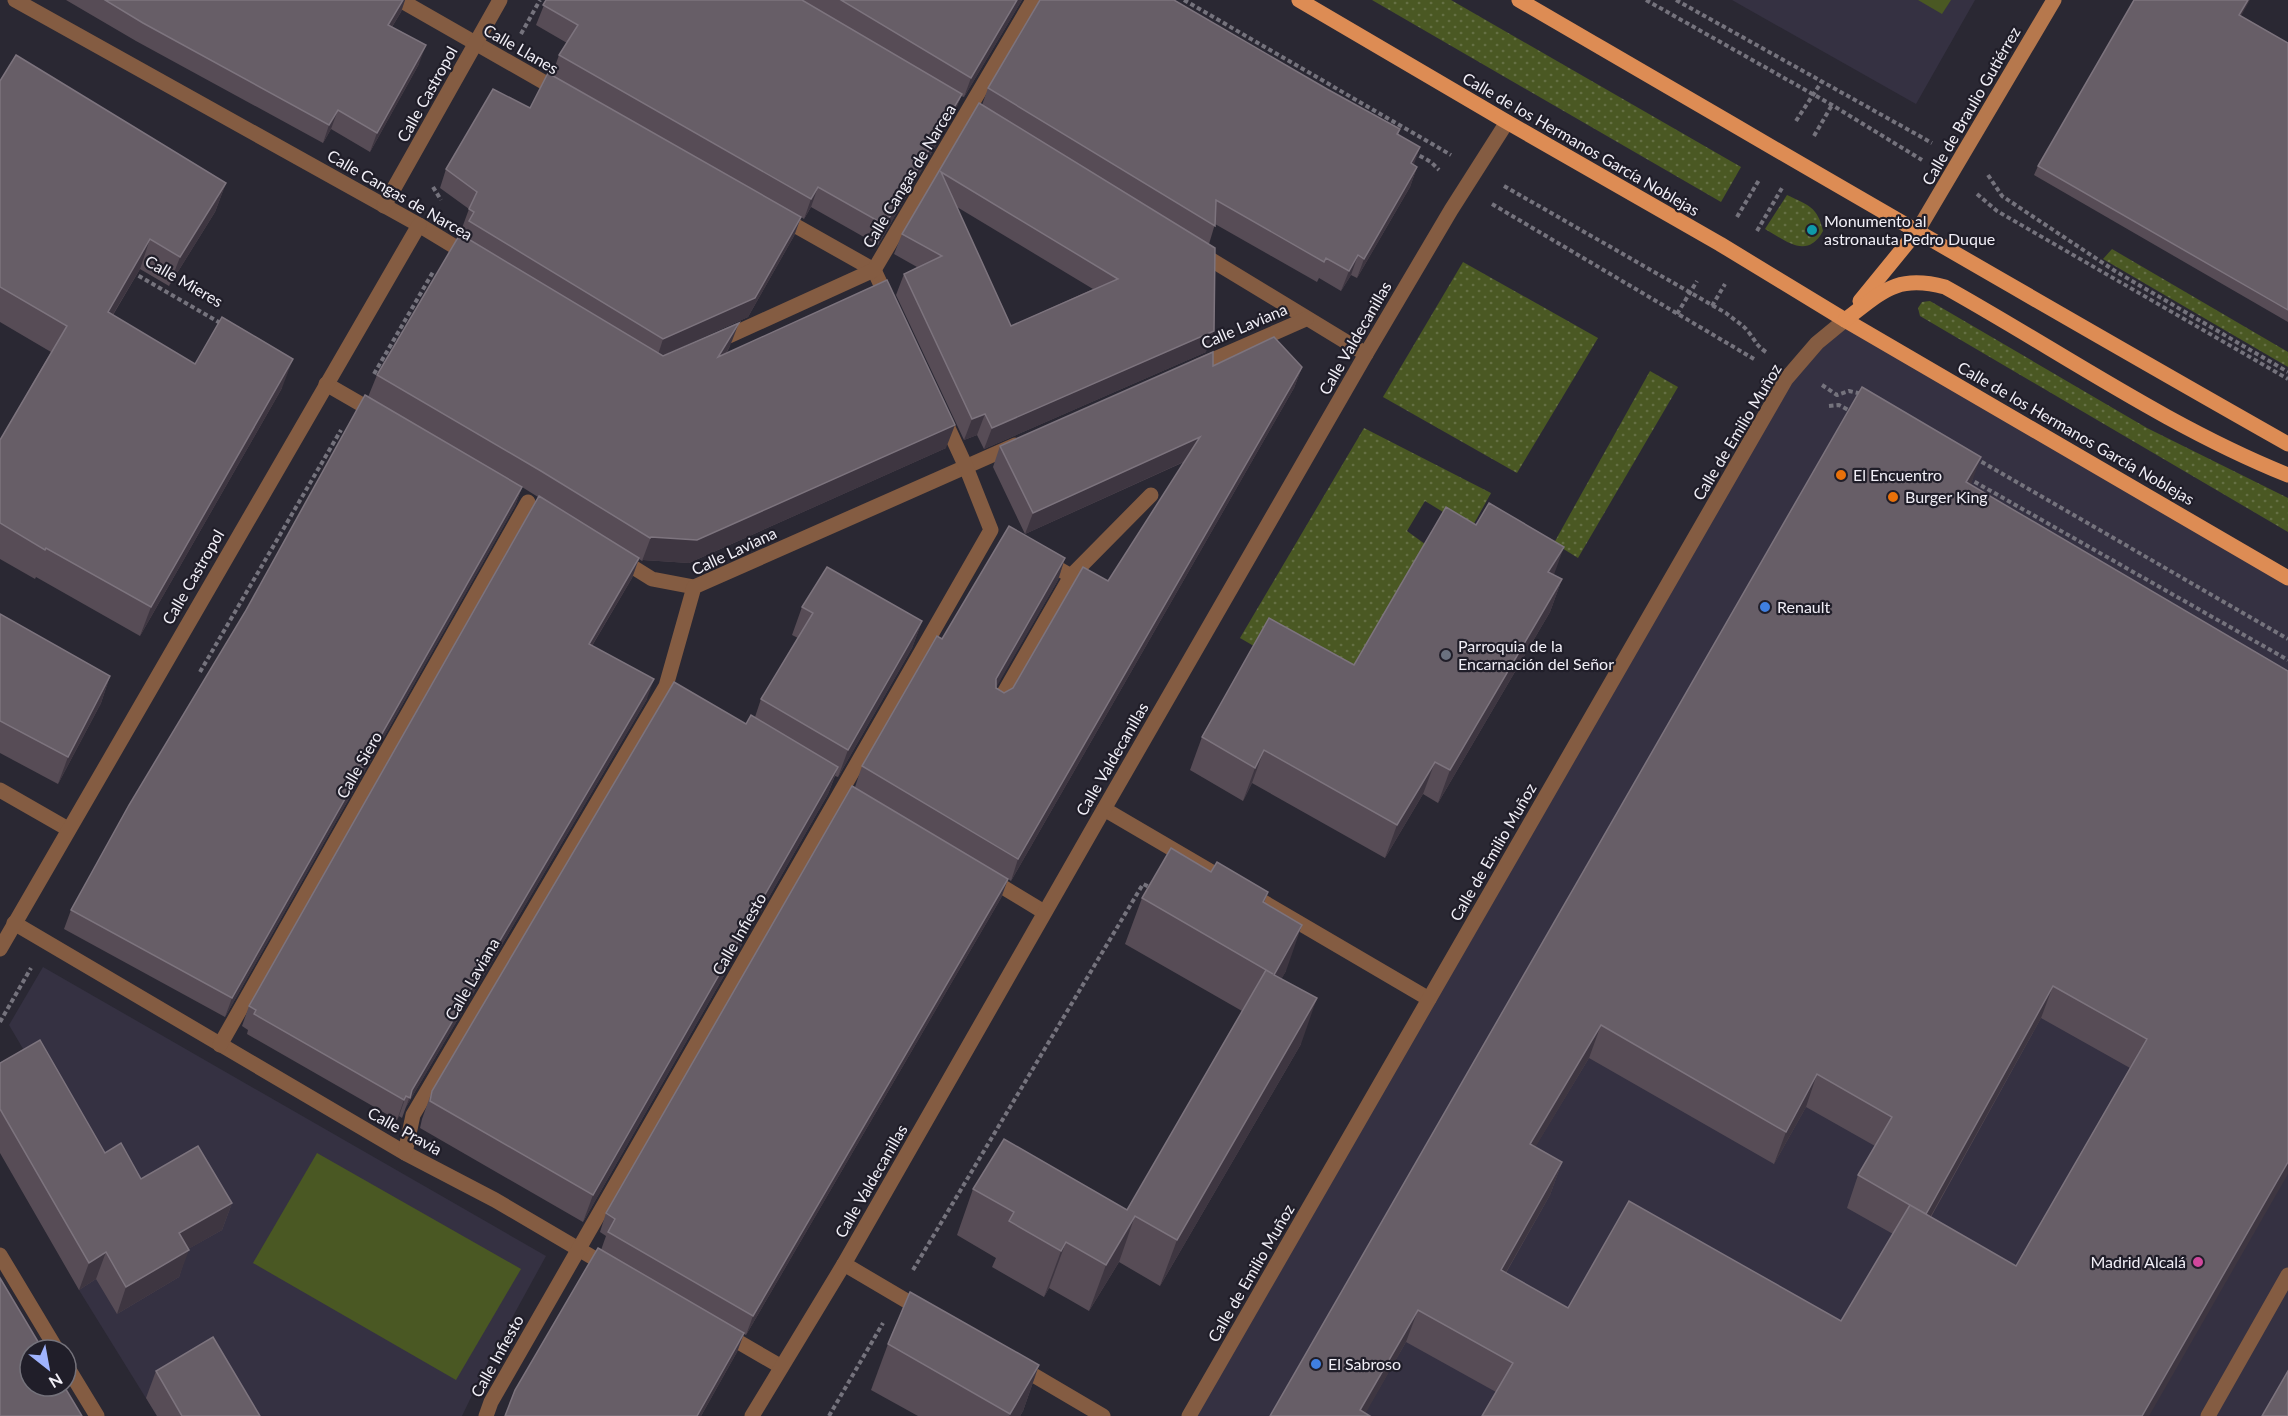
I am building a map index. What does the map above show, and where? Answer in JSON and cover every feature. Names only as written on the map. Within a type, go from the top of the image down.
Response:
[{"type":"main road","name":"Calle de los Hermanos García Noblejas","points":[[1299,0],[1741,256],[1845,320],[2288,578]]},
{"type":"main road","points":[[1519,0],[1918,230],[1991,275],[2288,444]]},
{"type":"main road","points":[[1845,320],[1918,230]]},
{"type":"main road","points":[[1845,320],[1882,292],[1909,281],[1945,287],[2184,427],[2248,459],[2288,475]]},
{"type":"street","name":"Calle Cangas de Narcea","points":[[15,0],[419,225],[488,267]]},
{"type":"street","name":"Calle Llanes","points":[[400,0],[577,102]]},
{"type":"street","name":"Calle Castropol","points":[[384,206],[500,0]]},
{"type":"street","name":"Calle Cangas de Narcea","points":[[700,349],[874,270],[1034,0]]},
{"type":"street","name":"Calle de Braulio Gutiérrez","points":[[1918,230],[2054,0]]},
{"type":"street","name":"Calle Valdecanillas","points":[[752,1416],[780,1366],[844,1264],[1366,354],[1460,195],[1507,122]]},
{"type":"street","points":[[772,212],[874,270],[894,312]]},
{"type":"street","name":"Calle Castropol","points":[[0,949],[419,225]]},
{"type":"street","points":[[1187,245],[1366,354]]},
{"type":"street","name":"Calle Laviana","points":[[1185,371],[1306,319]]},
{"type":"street","name":"Calle de Emilio Muñoz","points":[[1190,1416],[1785,379],[1817,343],[1845,320]]},
{"type":"street","points":[[326,384],[388,420]]},
{"type":"street","points":[[937,405],[966,467]]},
{"type":"street","name":"Calle Laviana","points":[[405,1153],[413,1115],[670,689],[694,587],[1032,438]]},
{"type":"street","name":"Calle Infiesto","points":[[486,1416],[491,1402],[578,1249],[842,792],[996,532],[966,467]]},
{"type":"street","points":[[998,705],[1071,576],[1151,495]]},
{"type":"street","name":"Calle Siero","points":[[220,1045],[528,502]]},
{"type":"street","points":[[605,549],[652,579],[694,587]]},
{"type":"street","points":[[1031,553],[1071,576]]},
{"type":"street","points":[[0,790],[68,829]]},
{"type":"street","points":[[1104,808],[1429,999]]},
{"type":"street","points":[[974,870],[1044,912]]},
{"type":"street","name":"Calle Pravia","points":[[14,923],[405,1153],[495,1200],[619,1273]]},
{"type":"street","points":[[0,1255],[50,1338]]},
{"type":"street","points":[[844,1264],[939,1320]]},
{"type":"street","points":[[2208,1416],[2288,1275]]},
{"type":"street","points":[[710,1326],[780,1366]]},
{"type":"street","points":[[1000,1356],[1103,1416]]},
{"type":"street","points":[[78,1385],[97,1416]]},
{"type":"path","points":[[1184,0],[1454,157]]},
{"type":"path","points":[[1646,0],[1832,105],[1926,162]]},
{"type":"path","points":[[1676,0],[1938,146]]},
{"type":"path","points":[[1184,11],[1190,2]]},
{"type":"path","points":[[1796,121],[1822,81]]},
{"type":"path","points":[[1712,306],[1832,105]]},
{"type":"path","points":[[1411,151],[1440,170]]},
{"type":"path","points":[[1986,172],[2002,196],[2115,271],[2288,372]]},
{"type":"path","points":[[1737,217],[1759,180]]},
{"type":"path","points":[[1499,183],[1712,306],[1742,326],[1751,335],[1755,345]]},
{"type":"path","points":[[1975,192],[1997,212],[2288,379]]},
{"type":"path","points":[[1483,199],[1754,359]]},
{"type":"path","name":"Calle Mieres","points":[[131,272],[232,330]]},
{"type":"path","points":[[1677,314],[1697,281]]},
{"type":"path","points":[[1837,395],[1849,391],[1865,394]]},
{"type":"path","points":[[1829,406],[1839,405],[1860,416]]},
{"type":"path","points":[[1973,457],[2288,639]]},
{"type":"path","points":[[1962,474],[2288,660]]},
{"type":"shaded area","points":[[1732,0],[1975,0],[1916,104]]},
{"type":"shaded area","points":[[1845,320],[2288,578],[2288,1416],[1189,1416],[1786,379]]},
{"type":"shaded area","points":[[43,967],[546,1256],[490,1358],[462,1416],[157,1416],[79,1290],[0,1083],[32,1064],[9,1025]]},
{"type":"green space","points":[[1372,0],[1451,0],[1741,167],[1721,202]]},
{"type":"green space","points":[[1918,0],[1951,0],[1942,14]]},
{"type":"green space","points":[[1787,195],[1811,208],[1821,223],[1823,231],[1810,245],[1788,243],[1765,229]]},
{"type":"green space","points":[[2112,249],[2288,352],[2288,367],[2103,259]]},
{"type":"green space","points":[[1463,262],[1598,338],[1517,473],[1383,397]]},
{"type":"green space","points":[[1930,301],[2147,428],[2288,498],[2288,532],[1920,316],[1918,308],[1922,302]]},
{"type":"green space","points":[[1650,371],[1678,387],[1578,558],[1554,543]]},
{"type":"green space","points":[[1364,428],[1491,493],[1471,529],[1425,501],[1407,531],[1429,547],[1342,697],[1240,638]]},
{"type":"green space","points":[[317,1153],[521,1269],[456,1380],[253,1263]]},
{"type":"building","points":[[105,0],[403,0],[388,25],[426,45],[377,133],[338,110],[329,125]]},
{"type":"building","points":[[546,0],[802,0],[962,94],[885,225],[818,187],[811,199],[559,55],[578,25],[543,5]]},
{"type":"building","points":[[841,0],[1017,0],[971,78]]},
{"type":"building","points":[[1040,0],[1174,0],[1400,129],[1397,134],[1420,147],[1411,163],[1417,167],[1364,259],[1358,255],[1349,271],[1326,258],[1324,262],[1216,200],[1215,226],[988,88]]},
{"type":"building","points":[[2134,0],[2248,0],[2239,15],[2288,43],[2288,310],[2038,166]]},
{"type":"building","points":[[16,55],[226,183],[180,257],[150,239],[108,312],[195,364],[222,317],[293,359],[151,607],[0,523],[0,440],[67,326],[0,287],[0,81]]},
{"type":"building","points":[[548,73],[801,217],[755,298],[663,339],[469,221],[474,212],[469,209],[477,192],[446,169],[493,89],[530,108]]},
{"type":"building","points":[[979,103],[1215,248],[1214,331],[992,428],[985,414],[972,419],[904,274],[942,256],[902,234]],"holes":[[[941,172],[1118,279],[1011,326]]]},
{"type":"building","points":[[460,234],[663,356],[739,323],[718,357],[887,280],[955,425],[697,540],[650,538],[377,375]]},
{"type":"building","points":[[1274,337],[1302,367],[1018,859],[862,766],[937,636],[942,639],[1009,526],[1065,558],[996,679],[996,688],[1004,693],[1013,688],[1083,567],[1108,581],[1200,437],[1033,513],[1000,446],[1213,352],[1213,366]]},
{"type":"building","points":[[1862,387],[1981,457],[1966,482],[2288,671],[2288,1162],[2142,1416],[1482,1416],[1513,1363],[1418,1310],[1360,1410],[1370,1416],[1270,1416]],"holes":[[[2053,986],[2147,1039],[2016,1266],[1910,1205],[1926,1214]],[[1601,1025],[1786,1132],[1817,1074],[1892,1117],[1858,1175],[1910,1205],[1841,1321],[1629,1201],[1568,1308],[1501,1270],[1562,1162],[1530,1144]]]},
{"type":"building","points":[[365,395],[522,487],[232,998],[71,910],[129,805],[245,612]]},
{"type":"building","points":[[539,496],[639,558],[589,644],[654,679],[412,1090],[410,1098],[406,1096],[404,1100],[254,1014],[256,1010],[249,1006]]},
{"type":"building","name":"Parroquia de la Encarnación del Señor","points":[[1489,503],[1564,547],[1548,572],[1562,579],[1450,770],[1435,762],[1397,825],[1264,750],[1255,768],[1202,737],[1269,618],[1354,665],[1446,507],[1476,525]]},
{"type":"building","points":[[827,567],[922,621],[848,750],[761,699],[813,613],[802,607]]},
{"type":"building","points":[[0,614],[110,676],[68,757],[0,721]]},
{"type":"building","points":[[674,682],[746,724],[751,715],[838,767],[593,1195],[430,1101],[432,1091]]},
{"type":"building","points":[[852,786],[1008,879],[753,1316],[608,1232],[615,1219],[606,1213]]},
{"type":"building","points":[[1171,848],[1211,872],[1217,862],[1268,892],[1263,902],[1302,925],[1274,975],[1317,998],[1177,1240],[1135,1216],[1106,1265],[1066,1242],[1061,1251],[1009,1221],[1014,1212],[973,1189],[1004,1139],[1127,1210],[1266,970],[1273,974],[1142,898]]},
{"type":"building","points":[[40,1040],[105,1153],[121,1143],[141,1179],[198,1146],[232,1203],[179,1233],[189,1250],[126,1287],[106,1252],[89,1263],[0,1109],[0,1063]]},
{"type":"building","points":[[598,1248],[744,1333],[697,1416],[505,1416],[515,1390]]},
{"type":"building","points":[[0,1278],[36,1338],[18,1338],[18,1398],[71,1398],[82,1416],[0,1416]]},
{"type":"building","points":[[910,1292],[1039,1365],[1010,1414],[888,1344]]},
{"type":"building","points":[[213,1337],[260,1416],[182,1416],[156,1371]]},
{"type":"building","points":[[2288,1371],[2288,1416],[2262,1416]]},
{"type":"place","name":"Monumento al astronauta Pedro Duque","points":[[1812,230]]},
{"type":"place","name":"El Encuentro","points":[[1841,475]]},
{"type":"place","name":"Burger King","points":[[1893,497]]},
{"type":"place","name":"Renault","points":[[1765,607]]},
{"type":"place","name":"Parroquia de la Encarnación del Señor","points":[[1446,655]]},
{"type":"place","name":"Madrid Alcalá","points":[[2198,1262]]},
{"type":"place","name":"El Sabroso","points":[[1316,1364]]}]
